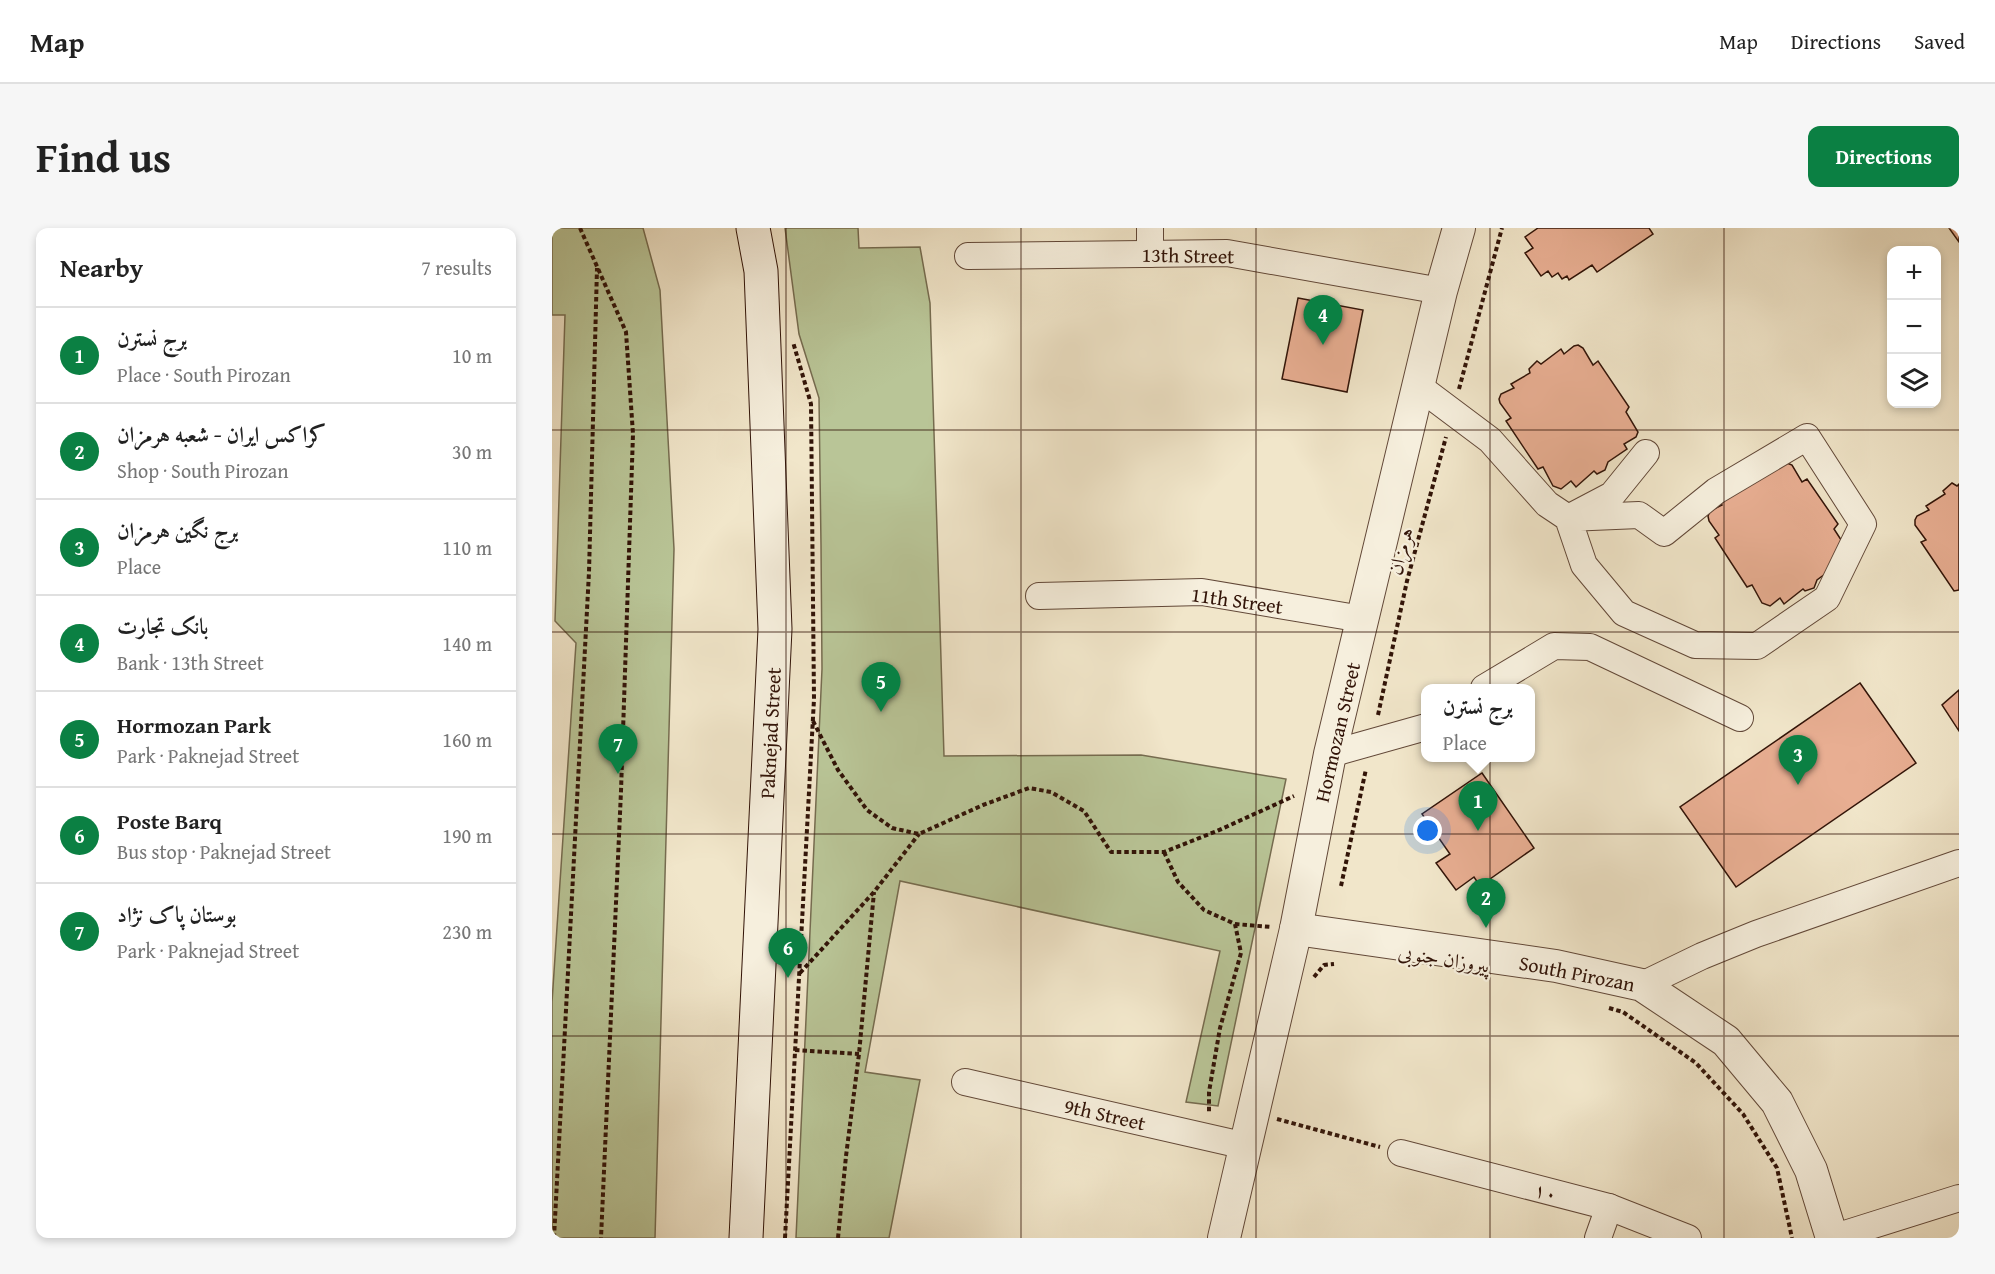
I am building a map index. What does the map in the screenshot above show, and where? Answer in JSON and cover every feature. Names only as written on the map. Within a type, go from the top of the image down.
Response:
[{"type":"main road","name":"Paknejad Street","points":[[746,1238],[775,628],[761,271],[753,228]]},
{"type":"street","points":[[1150,228],[1150,254]]},
{"type":"street","name":"Hormozan Street","points":[[1224,1238],[1296,929],[1330,754],[1441,291],[1459,228]]},
{"type":"street","name":"13th Street","points":[[968,256],[1227,253],[1441,291]]},
{"type":"street","points":[[1418,386],[1490,440],[1547,504],[1569,518],[1639,515],[1664,533],[1716,491],[1807,437],[1863,524],[1827,598],[1757,646],[1695,645],[1624,613],[1584,565],[1569,518]]},
{"type":"street","points":[[1569,518],[1612,495],[1647,453]]},
{"type":"street","name":"11th Street","points":[[1039,596],[1202,592],[1362,619]]},
{"type":"street","points":[[1491,684],[1554,646],[1590,647],[1740,718]]},
{"type":"street","points":[[1330,754],[1421,728]]},
{"type":"street","points":[[1642,985],[1702,956],[1756,934],[1959,863]]},
{"type":"street","name":"South Pirozan","points":[[1296,929],[1556,966],[1642,985],[1726,1041],[1777,1102],[1811,1170],[1832,1238]]},
{"type":"street","name":"9th Street","points":[[965,1082],[1246,1146]]},
{"type":"street","name":"۱۰","points":[[1401,1153],[1609,1207],[1688,1238]]},
{"type":"street","points":[[1832,1238],[1959,1198]]},
{"type":"street","points":[[1598,1238],[1609,1207]]},
{"type":"path","points":[[580,228],[626,332],[633,434],[621,790],[601,1238]]},
{"type":"path","points":[[1456,399],[1502,228]]},
{"type":"path","points":[[554,1238],[589,572],[597,267]]},
{"type":"path","points":[[785,1238],[813,720],[811,404],[793,341]]},
{"type":"path","name":"هرمزان","points":[[1378,716],[1407,581],[1447,433]]},
{"type":"path","points":[[813,720],[838,770],[867,810],[892,828],[919,834]]},
{"type":"path","points":[[1341,886],[1368,762]]},
{"type":"path","points":[[799,974],[874,892],[919,834],[983,805],[1029,788],[1051,792],[1084,810],[1111,852],[1164,852],[1217,831],[1291,796],[1323,789]]},
{"type":"path","points":[[1164,852],[1178,882],[1204,910],[1235,924],[1296,929]]},
{"type":"path","points":[[838,1238],[859,1054],[874,892]]},
{"type":"path","points":[[1210,1138],[1209,1092],[1220,1028],[1240,953],[1235,924]]},
{"type":"path","points":[[1324,965],[1336,963]]},
{"type":"path","points":[[1599,1006],[1623,1012],[1696,1063],[1743,1114],[1777,1168],[1792,1238]]},
{"type":"path","points":[[795,1050],[859,1054]]},
{"type":"path","points":[[1253,1113],[1401,1153]]},
{"type":"green space","points":[[552,228],[643,228],[660,290],[674,549],[655,1238],[552,1238],[552,1002],[576,643],[555,621],[565,315],[552,315]]},
{"type":"green space","points":[[785,228],[858,228],[859,248],[920,247],[930,303],[944,756],[1141,755],[1286,779],[1218,1106],[1186,1102],[1220,951],[900,881],[865,1072],[920,1080],[889,1238],[796,1238],[822,669],[821,545],[819,398],[799,334]]},
{"type":"building","points":[[1538,228],[1649,228],[1653,234],[1597,272],[1592,265],[1569,280],[1567,276],[1562,279],[1558,273],[1552,277],[1548,271],[1541,276],[1525,253],[1533,248],[1525,237]]},
{"type":"building","points":[[1949,228],[1959,228],[1959,242]]},
{"type":"building","points":[[1298,298],[1363,310],[1347,392],[1282,379]]},
{"type":"building","points":[[1578,345],[1583,348],[1593,365],[1598,361],[1629,407],[1626,412],[1638,432],[1636,437],[1624,444],[1627,449],[1608,462],[1605,470],[1597,474],[1594,471],[1576,487],[1571,481],[1561,489],[1553,486],[1543,467],[1538,469],[1506,421],[1511,418],[1499,399],[1501,394],[1514,388],[1511,384],[1530,373],[1529,369],[1537,361],[1541,364],[1561,349],[1564,354]]},
{"type":"building","points":[[1787,463],[1792,465],[1802,482],[1807,479],[1838,524],[1834,529],[1847,549],[1836,566],[1817,580],[1814,588],[1805,591],[1803,589],[1784,604],[1780,598],[1770,606],[1762,603],[1752,585],[1747,587],[1715,538],[1719,535],[1708,516],[1710,511],[1722,505],[1719,501]]},
{"type":"building","points":[[1952,483],[1957,486],[1959,484],[1959,590],[1954,591],[1921,542],[1926,540],[1915,525],[1917,516],[1929,510],[1926,506],[1945,494],[1943,491]]},
{"type":"building","points":[[1860,683],[1916,763],[1736,887],[1680,807]]},
{"type":"building","points":[[1959,690],[1959,731],[1942,705]]},
{"type":"building","points":[[1482,773],[1534,848],[1480,886],[1474,877],[1456,890],[1436,863],[1450,854],[1422,814]]},
{"type":"place","name":"بانک تجارت","points":[[1323,345]]},
{"type":"place","name":"Hormozan Park","points":[[881,712]]},
{"type":"place","name":"بوستان پاک نژاد","points":[[618,774]]},
{"type":"place","name":"برج نگین هرمزان","points":[[1798,785]]},
{"type":"place","name":"برج نسترن","points":[[1478,831]]},
{"type":"place","name":"کراکس ایران - شعبه هرمزان","points":[[1486,928]]},
{"type":"place","name":"Poste Barq","points":[[788,978]]}]
